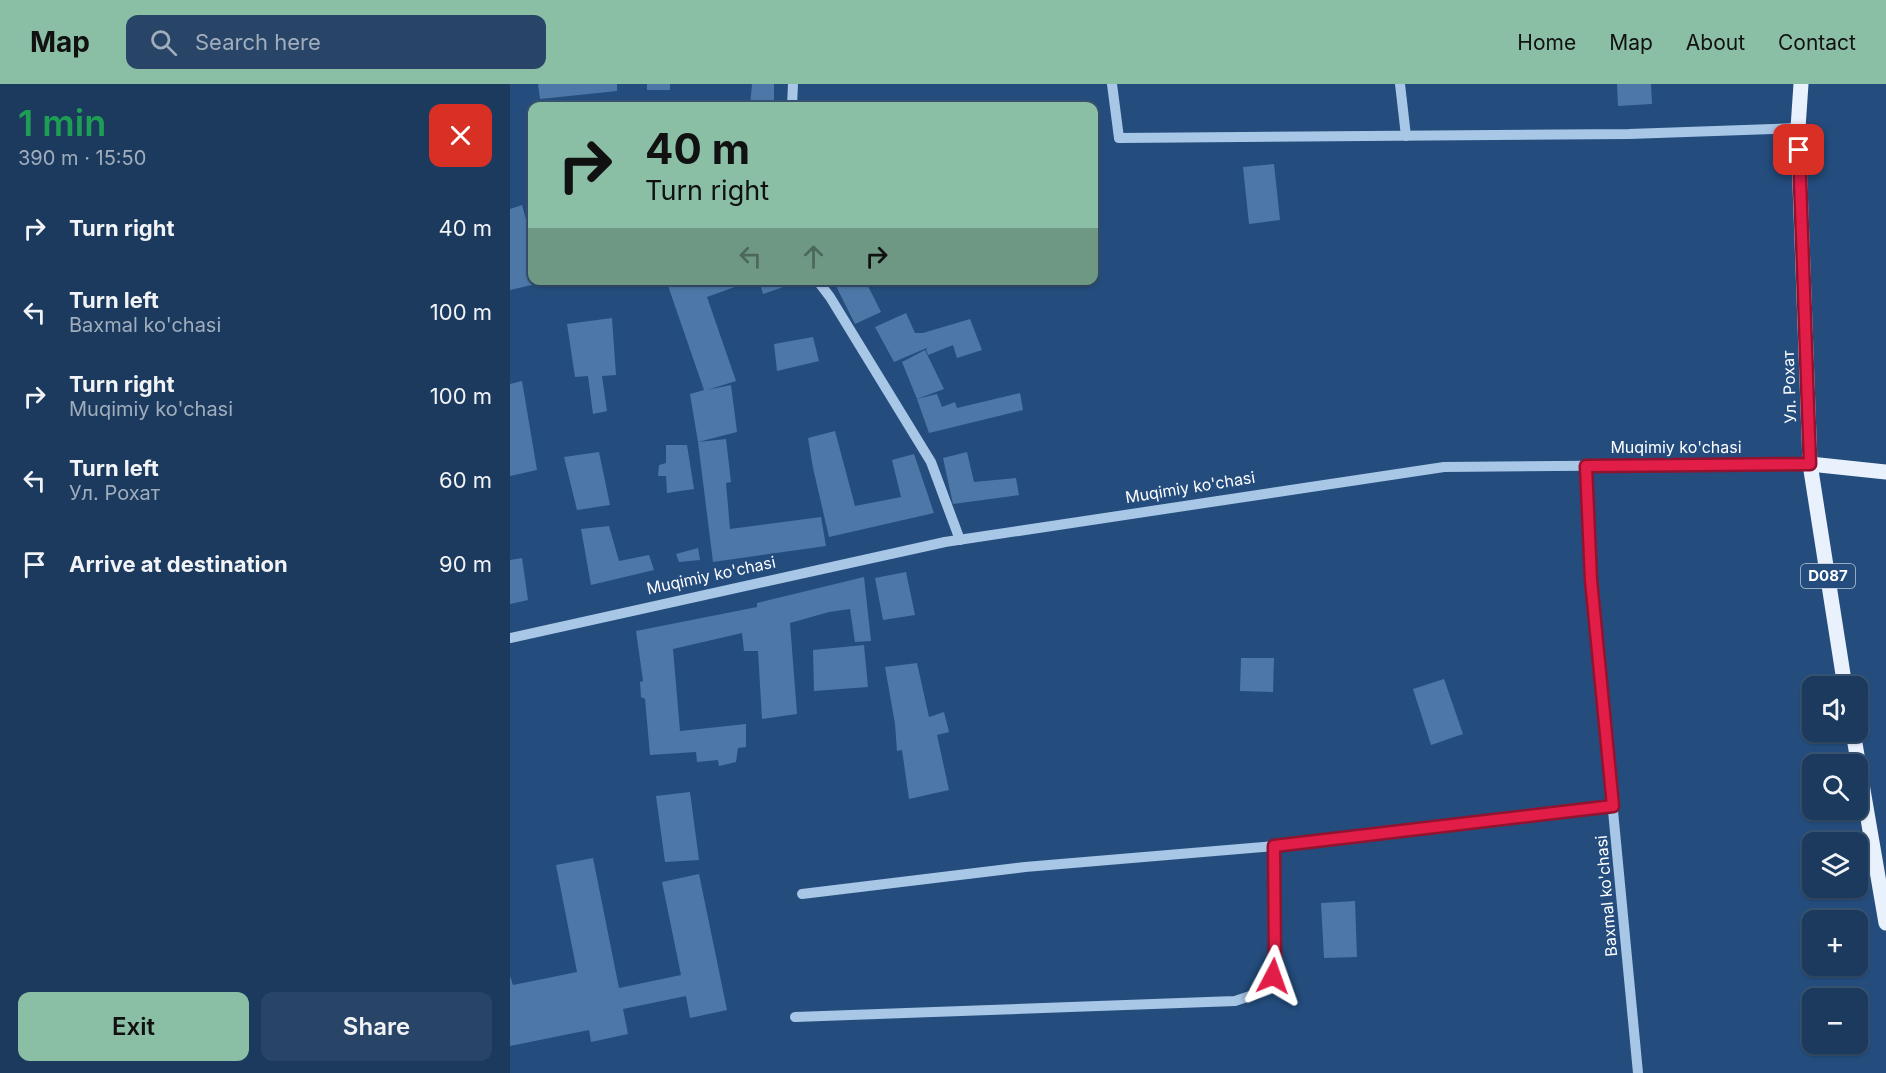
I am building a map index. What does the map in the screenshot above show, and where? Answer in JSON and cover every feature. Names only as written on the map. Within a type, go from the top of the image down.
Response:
[{"type":"main road","name":"Ул. Рохат","points":[[1801,84],[1798,128],[1810,464],[1843,676]]},
{"type":"main road","name":"Muqimiy ko'chasi","points":[[1810,464],[1886,472]]},
{"type":"main road","points":[[1855,742],[1885,913]]},
{"type":"street","points":[[792,102],[793,84]]},
{"type":"street","points":[[1112,84],[1119,138],[1629,134],[1798,128]]},
{"type":"street","points":[[1400,84],[1406,136]]},
{"type":"street","points":[[821,285],[930,462],[960,540]]},
{"type":"street","name":"Muqimiy ko'chasi","points":[[510,638],[960,540],[1444,467],[1810,464]]},
{"type":"street","name":"Baxmal ko'chasi","points":[[1586,466],[1591,580],[1638,1073]]},
{"type":"street","points":[[802,894],[1025,867],[1274,846],[1613,806]]},
{"type":"street","points":[[795,1017],[1235,1001],[1270,989],[1275,962],[1274,846]]},
{"type":"building","points":[[538,84],[617,84],[617,91],[540,99]]},
{"type":"building","points":[[647,84],[670,84],[670,90],[647,90]]},
{"type":"building","points":[[752,84],[774,84],[774,102],[750,102]]},
{"type":"building","points":[[1617,84],[1651,84],[1652,104],[1618,106]]},
{"type":"building","points":[[1274,164],[1280,220],[1249,224],[1243,167]]},
{"type":"building","points":[[522,205],[528,227],[528,285],[532,285],[510,290],[510,209]]},
{"type":"building","points":[[668,285],[740,285],[707,297],[736,381],[707,390],[731,385],[737,432],[698,442],[690,394],[704,390]]},
{"type":"building","points":[[760,285],[789,285],[763,294]]},
{"type":"building","points":[[836,285],[868,285],[881,312],[855,324]]},
{"type":"building","points":[[906,313],[915,333],[923,333],[970,319],[982,350],[957,358],[953,345],[928,355],[926,349],[929,347],[894,362],[875,327]]},
{"type":"building","points":[[612,318],[616,375],[602,376],[607,411],[593,414],[588,376],[575,377],[567,324]]},
{"type":"building","points":[[813,337],[819,361],[777,371],[774,344]]},
{"type":"building","points":[[925,350],[944,389],[917,399],[902,362]]},
{"type":"building","points":[[522,381],[537,470],[510,476],[510,384]]},
{"type":"building","points":[[1020,393],[1023,410],[929,433],[917,399],[937,394],[942,407],[955,402],[957,408]]},
{"type":"building","points":[[835,431],[855,506],[901,497],[892,460],[914,454],[934,513],[829,537],[808,438]]},
{"type":"building","points":[[726,439],[731,482],[726,483],[730,529],[821,517],[826,546],[713,562],[698,442]]},
{"type":"building","points":[[666,445],[687,445],[694,489],[667,493],[666,476],[658,476],[659,465],[666,463]]},
{"type":"building","points":[[599,452],[610,505],[577,510],[564,457]]},
{"type":"building","points":[[967,452],[974,482],[1016,478],[1019,495],[953,504],[943,458]]},
{"type":"building","points":[[609,526],[619,561],[649,555],[654,570],[591,585],[581,529]]},
{"type":"building","points":[[698,548],[700,560],[679,562],[676,554]]},
{"type":"building","points":[[522,558],[528,600],[510,604],[510,560]]},
{"type":"building","points":[[906,572],[915,615],[883,620],[875,578]]},
{"type":"building","points":[[864,577],[871,641],[855,642],[850,609],[829,612],[790,623],[797,714],[762,719],[758,651],[744,651],[742,633],[673,649],[680,731],[746,724],[746,747],[738,748],[736,762],[719,766],[718,760],[697,762],[696,752],[650,755],[645,699],[641,697],[640,682],[643,681],[636,631],[757,607],[757,603]]},
{"type":"building","points":[[864,645],[868,687],[814,691],[813,650]]},
{"type":"building","points":[[1241,658],[1274,658],[1273,692],[1240,691]]},
{"type":"building","points":[[917,663],[929,717],[944,712],[949,732],[937,735],[949,790],[909,799],[902,750],[897,751],[895,724],[885,667]]},
{"type":"building","points":[[1444,679],[1463,734],[1431,745],[1413,689]]},
{"type":"building","points":[[690,792],[699,860],[665,862],[656,796]]},
{"type":"building","points":[[593,858],[619,988],[681,975],[662,882],[699,874],[727,1010],[690,1018],[686,996],[623,1009],[628,1034],[591,1042],[589,1030],[510,1046],[510,976],[513,985],[577,972],[556,865]]},
{"type":"building","points":[[1355,901],[1357,957],[1324,958],[1321,903]]},
{"type":"route","points":[[1273,976],[1275,962],[1274,846],[1613,806],[1591,580],[1586,466],[1810,464],[1799,150]]}]
